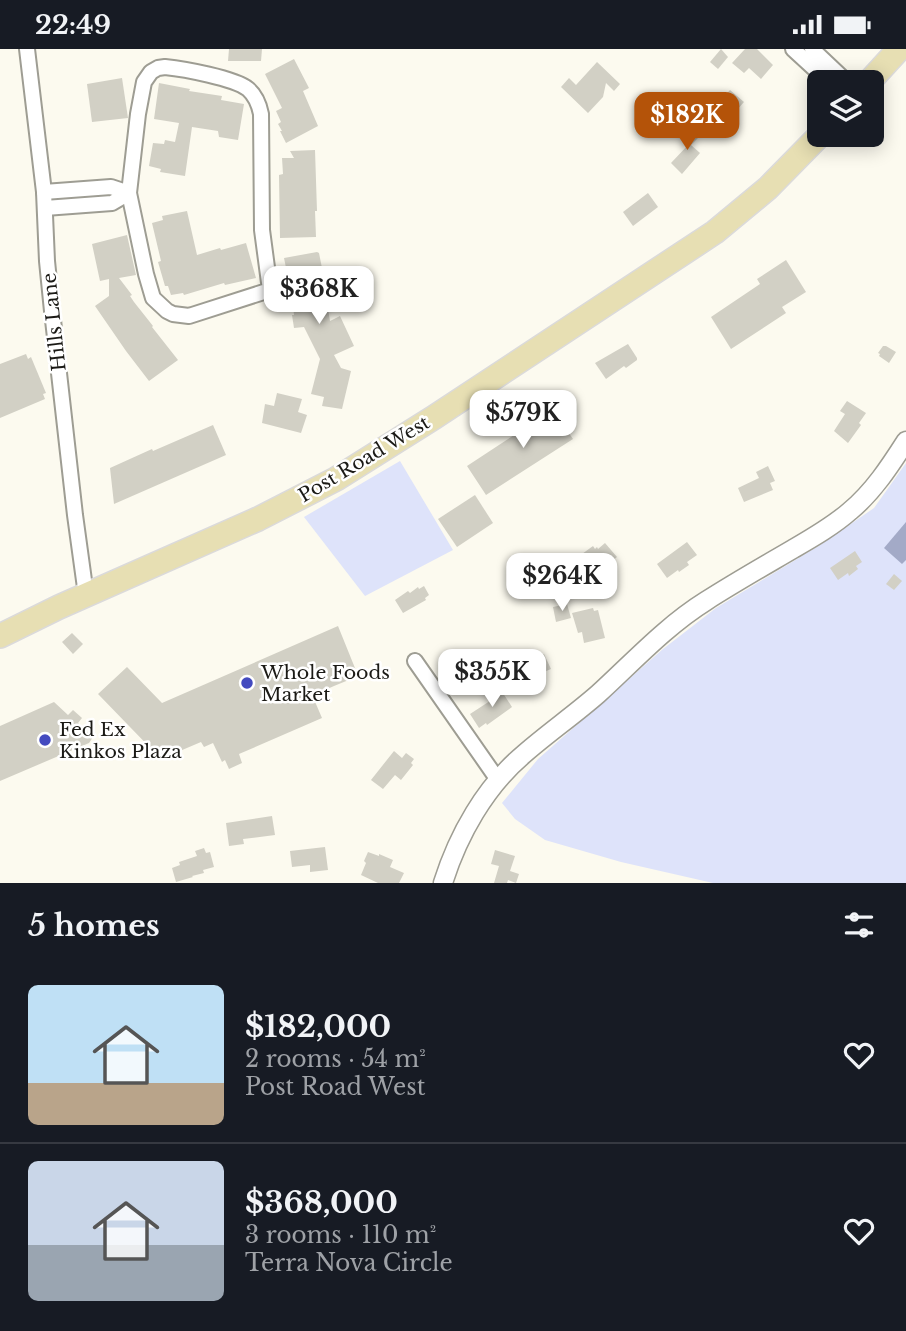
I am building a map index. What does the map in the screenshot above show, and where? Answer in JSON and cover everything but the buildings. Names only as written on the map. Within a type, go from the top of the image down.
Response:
[{"type":"main road","points":[[880,70],[899,49]]},
{"type":"main road","name":"Post Road West","points":[[0,636],[279,509],[370,459],[715,232],[762,194],[808,147]]},
{"type":"street","name":"Hills Lane","points":[[27,49],[44,192],[52,311],[86,595]]},
{"type":"street","points":[[793,49],[817,70]]},
{"type":"street","points":[[812,49],[834,70]]},
{"type":"street","points":[[158,68],[175,68],[245,87],[256,98],[261,114],[262,230],[270,290],[195,315],[181,316],[167,311],[156,302],[150,292],[129,193],[144,82],[151,72],[158,68]]},
{"type":"street","points":[[44,192],[111,187],[129,193]]},
{"type":"street","points":[[45,208],[113,203],[129,193]]},
{"type":"street","points":[[443,883],[461,838],[483,799],[522,756],[588,702],[678,621],[848,513],[875,485],[906,441]]},
{"type":"street","points":[[415,661],[498,780]]},
{"type":"shaded area","points":[[400,461],[453,550],[365,596],[304,517]]},
{"type":"shaded area","points":[[906,463],[906,883],[713,883],[621,862],[545,840],[515,819],[502,803],[538,759],[663,649],[716,608],[820,545],[874,508]]},
{"type":"shaded area","points":[[906,522],[906,560],[902,564],[884,548]]},
{"type":"place","name":"Whole Foods Market","points":[[247,683]]},
{"type":"place","name":"Fed Ex Kinkos Plaza","points":[[45,740]]}]
